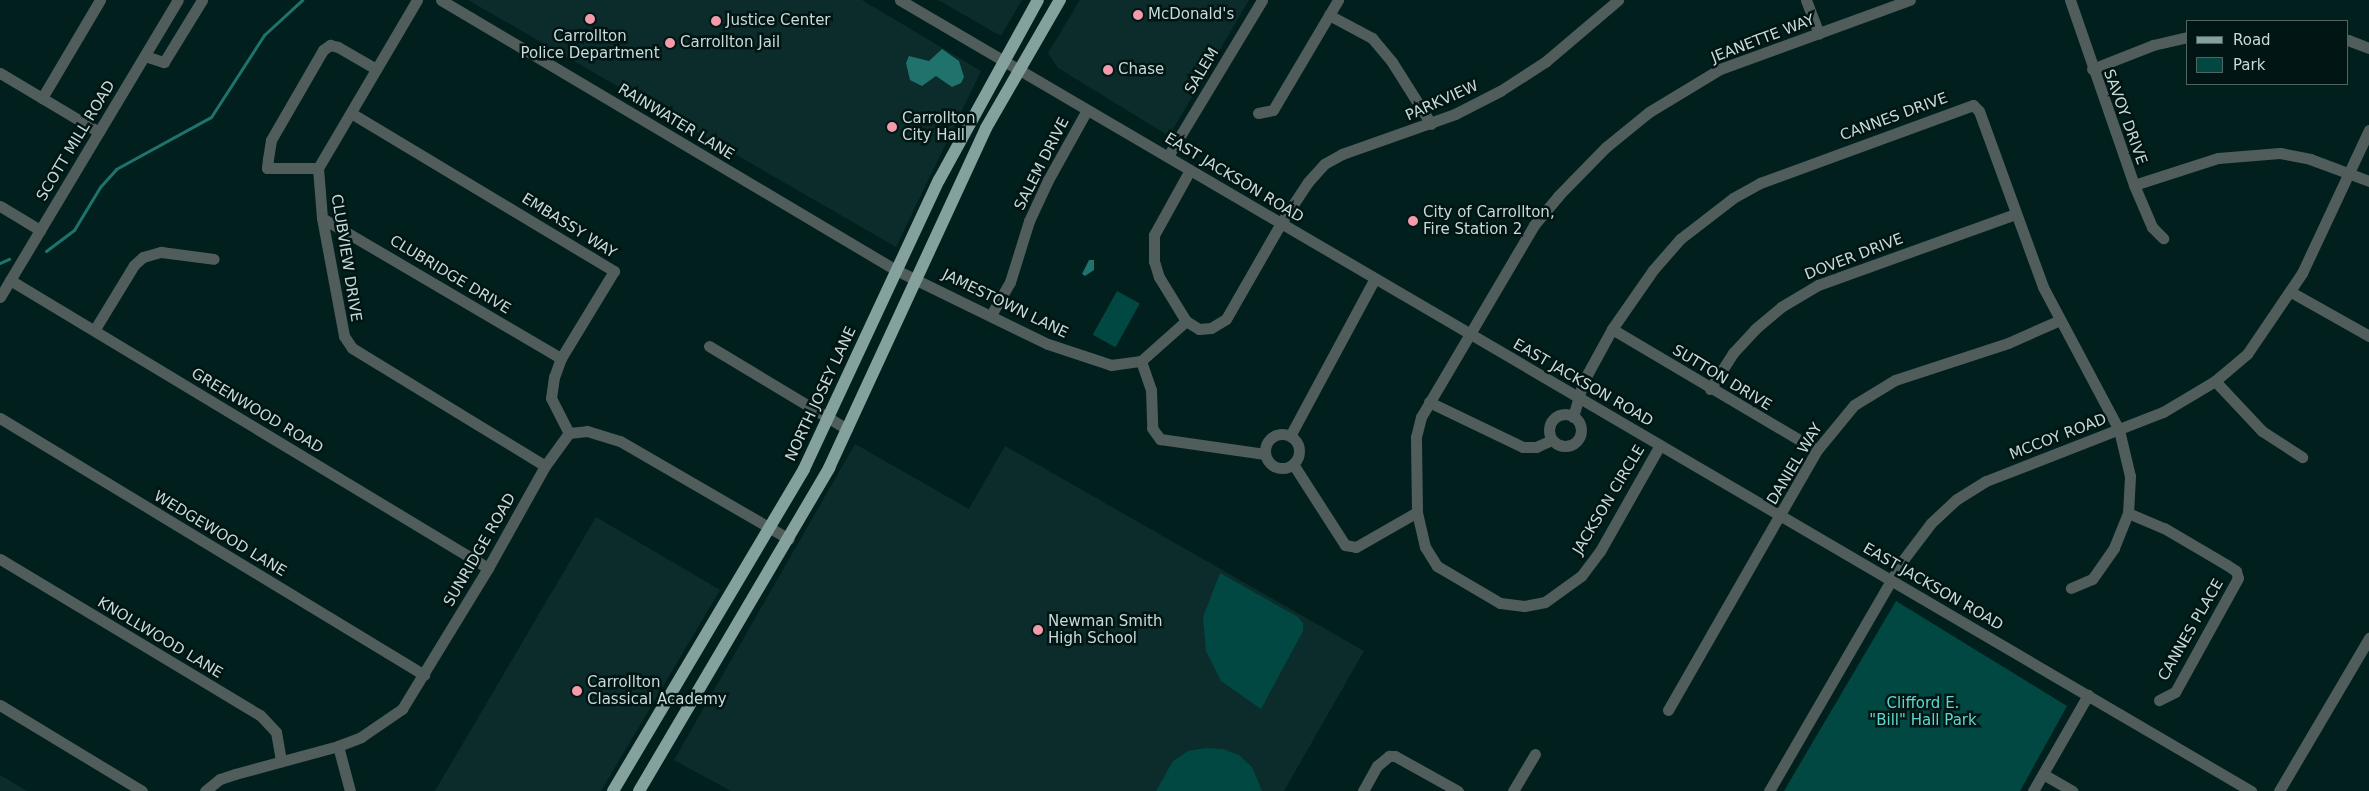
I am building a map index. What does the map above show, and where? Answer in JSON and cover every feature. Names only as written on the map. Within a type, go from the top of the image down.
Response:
[{"type":"main road","name":"NORTH JOSEY LANE","points":[[613,791],[771,529],[830,418],[896,270],[939,180],[1003,60],[1038,0]]},
{"type":"main road","points":[[639,791],[789,539],[847,429],[986,128],[1060,0]]},
{"type":"street","points":[[42,98],[100,0]]},
{"type":"street","name":"SCOTT MILL ROAD","points":[[0,297],[178,0]]},
{"type":"street","points":[[145,56],[164,62],[202,0]]},
{"type":"street","points":[[376,69],[338,47],[330,45],[318,58],[271,140],[268,168],[318,168],[417,0]]},
{"type":"street","name":"RAINWATER LANE","points":[[441,0],[896,270]]},
{"type":"street","name":"EAST JACKSON ROAD","points":[[900,0],[2251,791]]},
{"type":"street","name":"SALEM","points":[[1168,156],[1262,0]]},
{"type":"street","points":[[1258,114],[1273,110],[1338,0]]},
{"type":"street","name":"PARKVIEW","points":[[1186,321],[1199,328],[1211,328],[1226,319],[1281,223],[1308,182],[1324,164],[1342,154],[1431,124],[1500,91],[1545,62],[1618,0]]},
{"type":"street","points":[[1806,0],[1819,34]]},
{"type":"street","name":"JEANETTE WAY","points":[[1469,333],[1534,226],[1606,146],[1649,112],[1720,69],[1910,0]]},
{"type":"street","name":"SAVOY DRIVE","points":[[2070,0],[2092,69],[2134,185],[2152,227],[2163,238]]},
{"type":"street","points":[[1329,15],[1372,38],[1392,62],[1431,124]]},
{"type":"street","points":[[2092,69],[2153,45],[2186,37]]},
{"type":"street","points":[[2349,40],[2369,48]]},
{"type":"street","points":[[0,73],[99,132]]},
{"type":"street","name":"CANNES DRIVE","points":[[1573,417],[1580,398],[1583,382],[1612,329],[1652,270],[1680,239],[1733,198],[1786,172],[1973,105],[1979,111],[2043,287],[2119,430],[2130,476],[2128,514],[2114,548],[2092,579],[2071,588]]},
{"type":"street","name":"SALEM DRIVE","points":[[991,315],[1010,282],[1029,221],[1048,180],[1087,110]]},
{"type":"street","name":"EMBASSY WAY","points":[[351,113],[614,271],[561,358],[551,398],[569,433]]},
{"type":"street","name":"MCCOY ROAD","points":[[1769,791],[1915,543],[1956,499],[1986,481],[2163,412],[2215,380],[2247,354],[2291,292],[2369,130]]},
{"type":"street","points":[[2134,185],[2218,158],[2247,154],[2280,153],[2349,172],[2369,181]]},
{"type":"street","name":"CLUBVIEW DRIVE","points":[[318,168],[322,218],[344,336],[352,348],[545,466]]},
{"type":"street","points":[[1190,170],[1154,234],[1158,277],[1186,321],[1141,361],[1151,390],[1152,428],[1160,439],[1265,454],[1274,466],[1284,468],[1293,464],[1299,449],[1290,436]]},
{"type":"street","points":[[0,206],[40,230]]},
{"type":"street","name":"DOVER DRIVE","points":[[1710,389],[1733,353],[1755,329],[1781,307],[1818,285],[2015,214]]},
{"type":"street","name":"CLUBRIDGE DRIVE","points":[[322,218],[561,358]]},
{"type":"street","points":[[95,329],[134,265],[143,257],[162,252],[214,259]]},
{"type":"street","name":"JAMESTOWN LANE","points":[[896,270],[1048,344],[1092,361],[1111,365],[1141,361]]},
{"type":"street","points":[[1290,436],[1375,278]]},
{"type":"street","name":"GREENWOOD ROAD","points":[[10,280],[95,329],[488,568]]},
{"type":"street","points":[[2291,292],[2369,336]]},
{"type":"street","name":"DANIEL WAY","points":[[1668,710],[1781,516],[1817,450],[1840,419],[1873,391],[1895,380],[2008,342],[2060,320]]},
{"type":"street","name":"SUTTON DRIVE","points":[[1612,329],[1710,389],[1817,450]]},
{"type":"street","name":"JACKSON CIRCLE","points":[[1469,333],[1421,417],[1416,437],[1417,512],[1425,546],[1437,566],[1500,603],[1524,606],[1545,602],[1581,576],[1600,550],[1660,445]]},
{"type":"street","points":[[709,346],[847,429]]},
{"type":"street","points":[[2215,380],[2262,431],[2302,458]]},
{"type":"street","points":[[1430,402],[1523,447],[1536,447],[1552,440],[1566,446],[1578,439],[1581,429],[1573,417],[1562,415],[1552,420],[1549,430],[1552,440]]},
{"type":"street","name":"WEDGEWOOD LANE","points":[[0,418],[424,675]]},
{"type":"street","points":[[569,433],[587,431],[620,441],[789,539]]},
{"type":"street","name":"SUNRIDGE ROAD","points":[[205,791],[220,779],[281,760],[338,746],[389,720],[402,709],[488,568],[545,466],[569,433]]},
{"type":"street","points":[[1265,454],[1267,444],[1274,436],[1290,436]]},
{"type":"street","points":[[1293,464],[1345,545],[1356,547],[1417,512]]},
{"type":"street","name":"CANNES PLACE","points":[[2128,514],[2164,528],[2236,571],[2238,578],[2175,692],[2159,700]]},
{"type":"street","name":"KNOLLWOOD LANE","points":[[0,559],[260,715],[276,732],[281,760]]},
{"type":"street","points":[[2279,791],[2369,638]]},
{"type":"street","points":[[2033,791],[2088,695]]},
{"type":"street","points":[[0,705],[142,791]]},
{"type":"street","points":[[338,746],[350,791]]},
{"type":"street","points":[[1513,791],[1535,754]]},
{"type":"street","points":[[1363,791],[1377,766],[1389,756],[1395,756],[1458,791]]},
{"type":"street","points":[[2043,774],[2073,791]]},
{"type":"shaded area","points":[[468,0],[862,0],[981,71],[896,247]]},
{"type":"shaded area","points":[[938,0],[1022,0],[1001,36]]},
{"type":"shaded area","points":[[1080,0],[1249,0],[1169,136],[1058,68],[1048,53]]},
{"type":"shaded area","points":[[942,49],[959,61],[964,77],[961,83],[952,87],[936,76],[922,86],[910,80],[906,63],[909,56],[929,61]]},
{"type":"shaded area","points":[[1089,260],[1094,260],[1094,270],[1085,276],[1082,274]]},
{"type":"shaded area","name":"Newman Smith High School","points":[[855,444],[969,509],[1005,446],[1364,651],[1284,791],[731,791],[674,760]]},
{"type":"shaded area","name":"Carrollton Classical Academy","points":[[596,517],[720,590],[601,791],[435,791]]},
{"type":"shaded area","points":[[0,775],[27,791],[0,791]]},
{"type":"green space","points":[[1117,291],[1140,304],[1115,347],[1093,335]]},
{"type":"green space","points":[[1220,573],[1298,617],[1303,623],[1303,631],[1261,709],[1221,681],[1206,651],[1203,617]]},
{"type":"green space","name":"Clifford E. \"Bill\" Hall Park","points":[[1896,601],[2067,706],[2020,791],[1784,791]]},
{"type":"green space","points":[[1206,748],[1223,749],[1239,755],[1252,767],[1262,791],[1156,791],[1173,761],[1188,751]]},
{"type":"waterway","points":[[46,251],[74,230],[100,187],[116,169],[211,117],[264,35],[302,0]]},
{"type":"waterway","points":[[0,263],[9,259]]},
{"type":"place","name":"McDonald's","points":[[1138,15]]},
{"type":"place","name":"Carrollton Police Department","points":[[590,19]]},
{"type":"place","name":"Justice Center","points":[[716,21]]},
{"type":"place","name":"Carrollton Jail","points":[[670,43]]},
{"type":"place","name":"Chase","points":[[1108,70]]},
{"type":"place","name":"Carrollton City Hall","points":[[892,127]]},
{"type":"place","name":"City of Carrollton, Fire Station 2","points":[[1413,221]]},
{"type":"place","name":"Newman Smith High School","points":[[1038,630]]},
{"type":"place","name":"Carrollton Classical Academy","points":[[577,691]]}]
